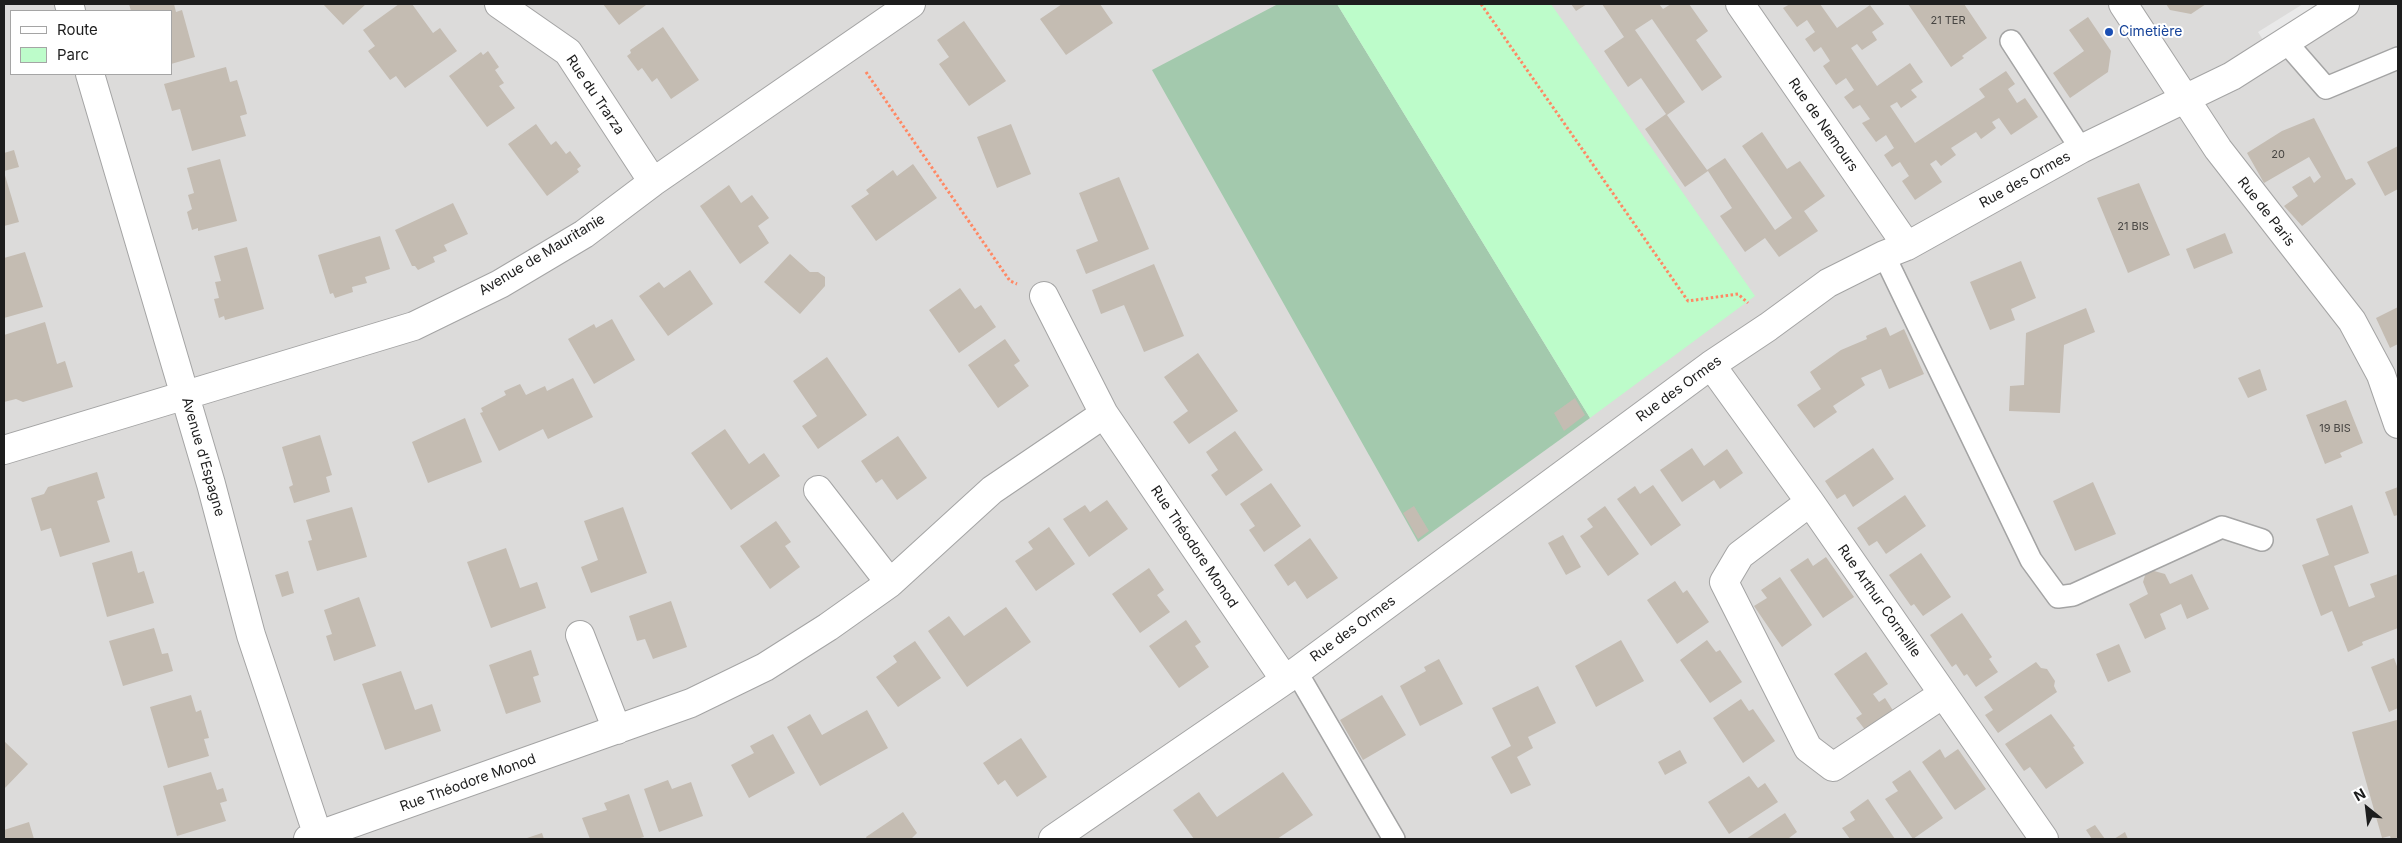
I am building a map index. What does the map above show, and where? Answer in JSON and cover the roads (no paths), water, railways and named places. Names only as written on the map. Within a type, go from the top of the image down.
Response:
[{"type":"street","name":"Rue du Trarza","points":[[499,4],[568,52],[653,182]]},
{"type":"street","name":"Avenue de Mauritanie","points":[[4,450],[414,326],[500,284],[567,244],[653,182],[911,4]]},
{"type":"street","name":"Rue de Nemours","points":[[1740,4],[1895,250]]},
{"type":"street","name":"Rue de Paris","points":[[2123,4],[2228,164],[2352,321],[2380,375],[2398,424]]},
{"type":"street","name":"Rue des Ormes","points":[[1053,839],[1290,676],[1711,365],[1768,328],[1828,283],[1895,250],[2081,149],[2232,76],[2345,4]]},
{"type":"street","name":"Avenue d'Espagne","points":[[90,75],[185,395],[251,635],[315,838]]},
{"type":"street","name":"Rue Théodore Monod","points":[[1044,296],[1104,414],[1290,676]]},
{"type":"street","name":"Rue Arthur Corneille","points":[[1711,365],[1810,502],[1943,694],[2039,838]]},
{"type":"street","name":"Rue Théodore Monod","points":[[315,838],[691,703],[765,667],[828,628],[890,583],[992,490],[1104,414]]},
{"type":"street","points":[[818,490],[890,583]]},
{"type":"street","points":[[1810,502],[1740,555],[1724,582],[1808,748],[1833,767],[1943,694]]},
{"type":"street","points":[[580,636],[617,730]]},
{"type":"lane","points":[[2011,41],[2081,149]]},
{"type":"lane","points":[[2285,41],[2326,88],[2398,58]]},
{"type":"lane","points":[[1895,250],[2031,560],[2058,597],[2073,595],[2222,527],[2262,540]]},
{"type":"lane","points":[[1290,676],[1394,839]]},
{"type":"place","name":"Cimetière","points":[[2109,32]]}]
